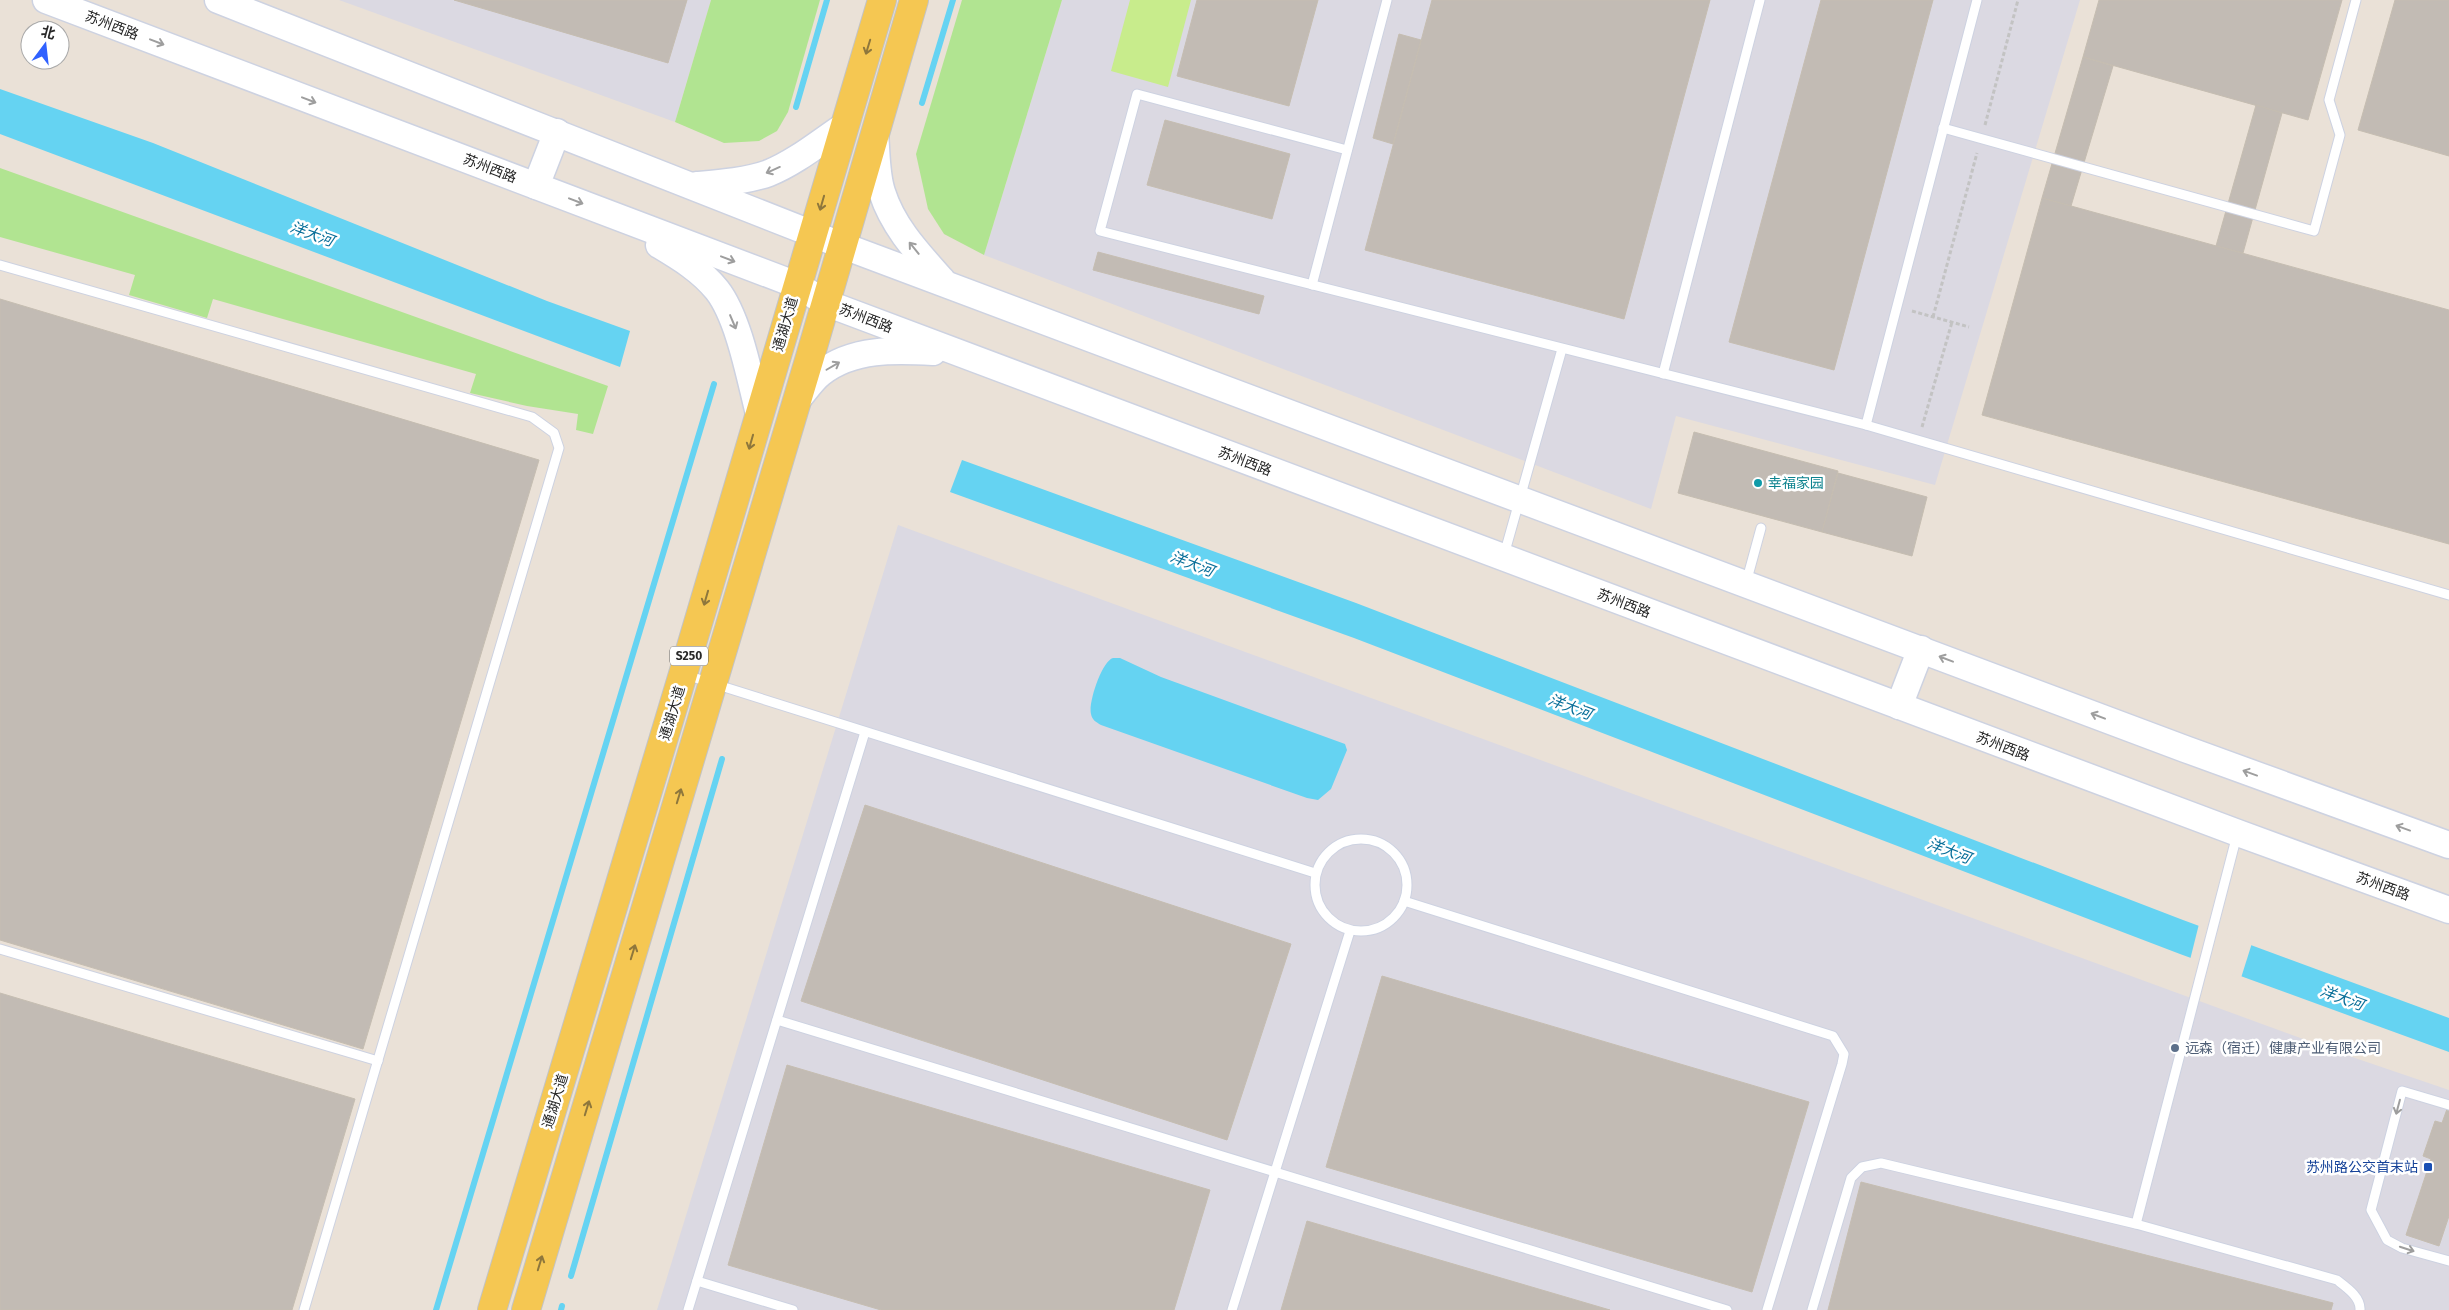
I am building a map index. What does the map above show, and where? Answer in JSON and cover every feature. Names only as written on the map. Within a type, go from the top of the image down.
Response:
[{"type":"main road","name":"苏州西路","points":[[46,0],[797,285],[826,303],[957,353],[2238,833],[2449,910]]},
{"type":"main road","points":[[218,0],[249,6],[556,132],[841,245],[2185,749],[2449,845]]},
{"type":"main road","name":"通湖大道","points":[[492,1310],[683,674],[882,0]]},
{"type":"main road","name":"S250","points":[[526,1310],[798,399],[841,245],[914,0]]},
{"type":"main road","points":[[690,185],[733,182],[768,173],[790,162],[844,126]]},
{"type":"main road","points":[[536,186],[556,132]]},
{"type":"main road","points":[[874,134],[881,190],[890,212],[914,249],[946,284]]},
{"type":"main road","points":[[607,213],[690,264],[717,290],[741,342],[759,414]]},
{"type":"main road","points":[[798,399],[820,373],[841,362],[863,354],[892,350],[957,353]]},
{"type":"main road","points":[[1898,706],[1921,649]]},
{"type":"lane","points":[[1312,285],[1386,0]]},
{"type":"lane","points":[[1663,374],[1760,0]]},
{"type":"lane","points":[[1866,424],[1977,0]]},
{"type":"lane","points":[[1943,128],[2314,231],[2340,135],[2329,100],[2356,0]]},
{"type":"lane","points":[[1347,150],[1137,94],[1100,231],[1562,349],[1866,424],[2449,595]]},
{"type":"lane","points":[[0,265],[532,417],[554,433],[559,448],[304,1310]]},
{"type":"lane","points":[[1504,558],[1562,349]]},
{"type":"lane","points":[[1746,583],[1761,528]]},
{"type":"lane","points":[[683,674],[1315,873]]},
{"type":"lane","points":[[688,1310],[865,732]]},
{"type":"lane","points":[[2136,1224],[2238,833]]},
{"type":"lane","points":[[1363,839],[1378,842],[1392,850],[1402,863],[1407,878],[1407,893],[1404,901],[1402,908],[1392,920],[1380,928],[1365,932],[1350,931],[1336,925],[1325,915],[1317,902],[1314,888],[1315,873],[1322,859],[1333,848],[1347,841],[1363,839]]},
{"type":"lane","points":[[1404,901],[1833,1036],[1844,1054],[1767,1310]]},
{"type":"lane","points":[[1232,1310],[1350,931]]},
{"type":"lane","points":[[0,949],[378,1062]]},
{"type":"lane","points":[[777,1020],[1727,1310]]},
{"type":"lane","points":[[2449,1105],[2402,1091],[2371,1210],[2387,1240],[2402,1248],[2449,1261]]},
{"type":"lane","points":[[1812,1310],[1851,1178],[1862,1167],[1881,1163],[2136,1224],[2337,1280],[2350,1291],[2360,1305],[2360,1310]]},
{"type":"lane","points":[[697,1281],[793,1310]]},
{"type":"path","points":[[1933,317],[2018,0]]},
{"type":"path","points":[[1896,308],[1969,327]]},
{"type":"path","points":[[1919,440],[1952,322]]},
{"type":"shaded area","points":[[339,0],[711,0],[675,122]]},
{"type":"shaded area","points":[[1062,0],[2080,0],[1935,485],[1676,416],[1651,509],[984,255]]},
{"type":"shaded area","points":[[898,525],[2355,1058],[2449,1090],[2449,1310],[657,1310]]},
{"type":"green space","points":[[711,0],[820,0],[788,112],[777,131],[759,141],[724,143],[675,122]]},
{"type":"green space","points":[[962,0],[1062,0],[984,255],[944,234],[928,209],[916,154]]},
{"type":"green space","points":[[1130,0],[1191,0],[1168,87],[1111,71]]},
{"type":"green space","points":[[0,168],[608,386],[593,434],[576,430],[578,414],[527,406],[470,393],[476,374],[213,299],[207,318],[129,295],[135,275],[0,237]]},
{"type":"water","name":"洋大河","points":[[0,89],[153,143],[547,301],[630,331],[620,367],[0,134]]},
{"type":"water","name":"洋大河","points":[[962,460],[1356,603],[2183,920],[2449,1018],[2449,1052],[2180,954],[1354,638],[950,492]]},
{"type":"water","points":[[1113,658],[1120,658],[1161,677],[1345,744],[1347,750],[1331,789],[1318,800],[1307,798],[1094,721],[1091,709],[1097,683],[1104,666]]},
{"type":"pier","points":[[2199,924],[2252,943],[2241,978],[2190,960]]},
{"type":"building","points":[[454,0],[687,0],[668,63]]},
{"type":"building","points":[[1197,0],[1318,0],[1289,106],[1177,76]]},
{"type":"building","points":[[1432,0],[1710,0],[1624,319],[1365,250]]},
{"type":"building","points":[[1821,0],[1933,0],[1834,370],[1729,342]]},
{"type":"building","points":[[2099,0],[2342,0],[2308,120],[2083,57]]},
{"type":"building","points":[[2395,0],[2449,0],[2449,156],[2358,130]]},
{"type":"building","points":[[1399,34],[1421,40],[1393,144],[1373,138]]},
{"type":"building","points":[[2083,57],[2113,66],[2071,206],[2042,198]]},
{"type":"building","points":[[2256,105],[2282,113],[2243,253],[2216,246]]},
{"type":"building","points":[[1165,120],[1290,154],[1272,219],[1147,185]]},
{"type":"building","points":[[2042,198],[2449,310],[2449,544],[1982,415]]},
{"type":"building","points":[[1098,252],[1264,296],[1259,314],[1093,270]]},
{"type":"building","points":[[0,299],[539,460],[363,1049],[0,940]]},
{"type":"building","name":"幸福家园","points":[[1694,432],[1838,471],[1822,532],[1678,493]]},
{"type":"building","points":[[1838,473],[1927,497],[1912,556],[1822,532]]},
{"type":"building","points":[[865,805],[1291,944],[1227,1140],[801,1001]]},
{"type":"building","points":[[1382,976],[1809,1102],[1752,1292],[1326,1167]]},
{"type":"building","points":[[0,993],[355,1099],[292,1310],[0,1310]]},
{"type":"building","points":[[787,1065],[1210,1190],[1174,1310],[881,1310],[728,1265]]},
{"type":"building","points":[[2447,1109],[2449,1110],[2449,1216],[2439,1246],[2406,1235],[2431,1159],[2423,1156],[2435,1121],[2442,1123]]},
{"type":"building","points":[[1861,1182],[2333,1303],[2331,1310],[1828,1310]]},
{"type":"building","points":[[1307,1221],[1610,1310],[1281,1310]]},
{"type":"waterway","points":[[796,107],[827,0]]},
{"type":"waterway","points":[[922,103],[953,0]]},
{"type":"waterway","points":[[436,1310],[714,384]]},
{"type":"waterway","points":[[571,1276],[722,759]]},
{"type":"waterway","points":[[561,1310],[562,1306]]},
{"type":"place","name":"幸福家园","points":[[1758,483]]},
{"type":"place","name":"远森（宿迁）健康产业有限公司","points":[[2175,1048]]},
{"type":"place","name":"苏州路公交首末站","points":[[2428,1167]]}]
